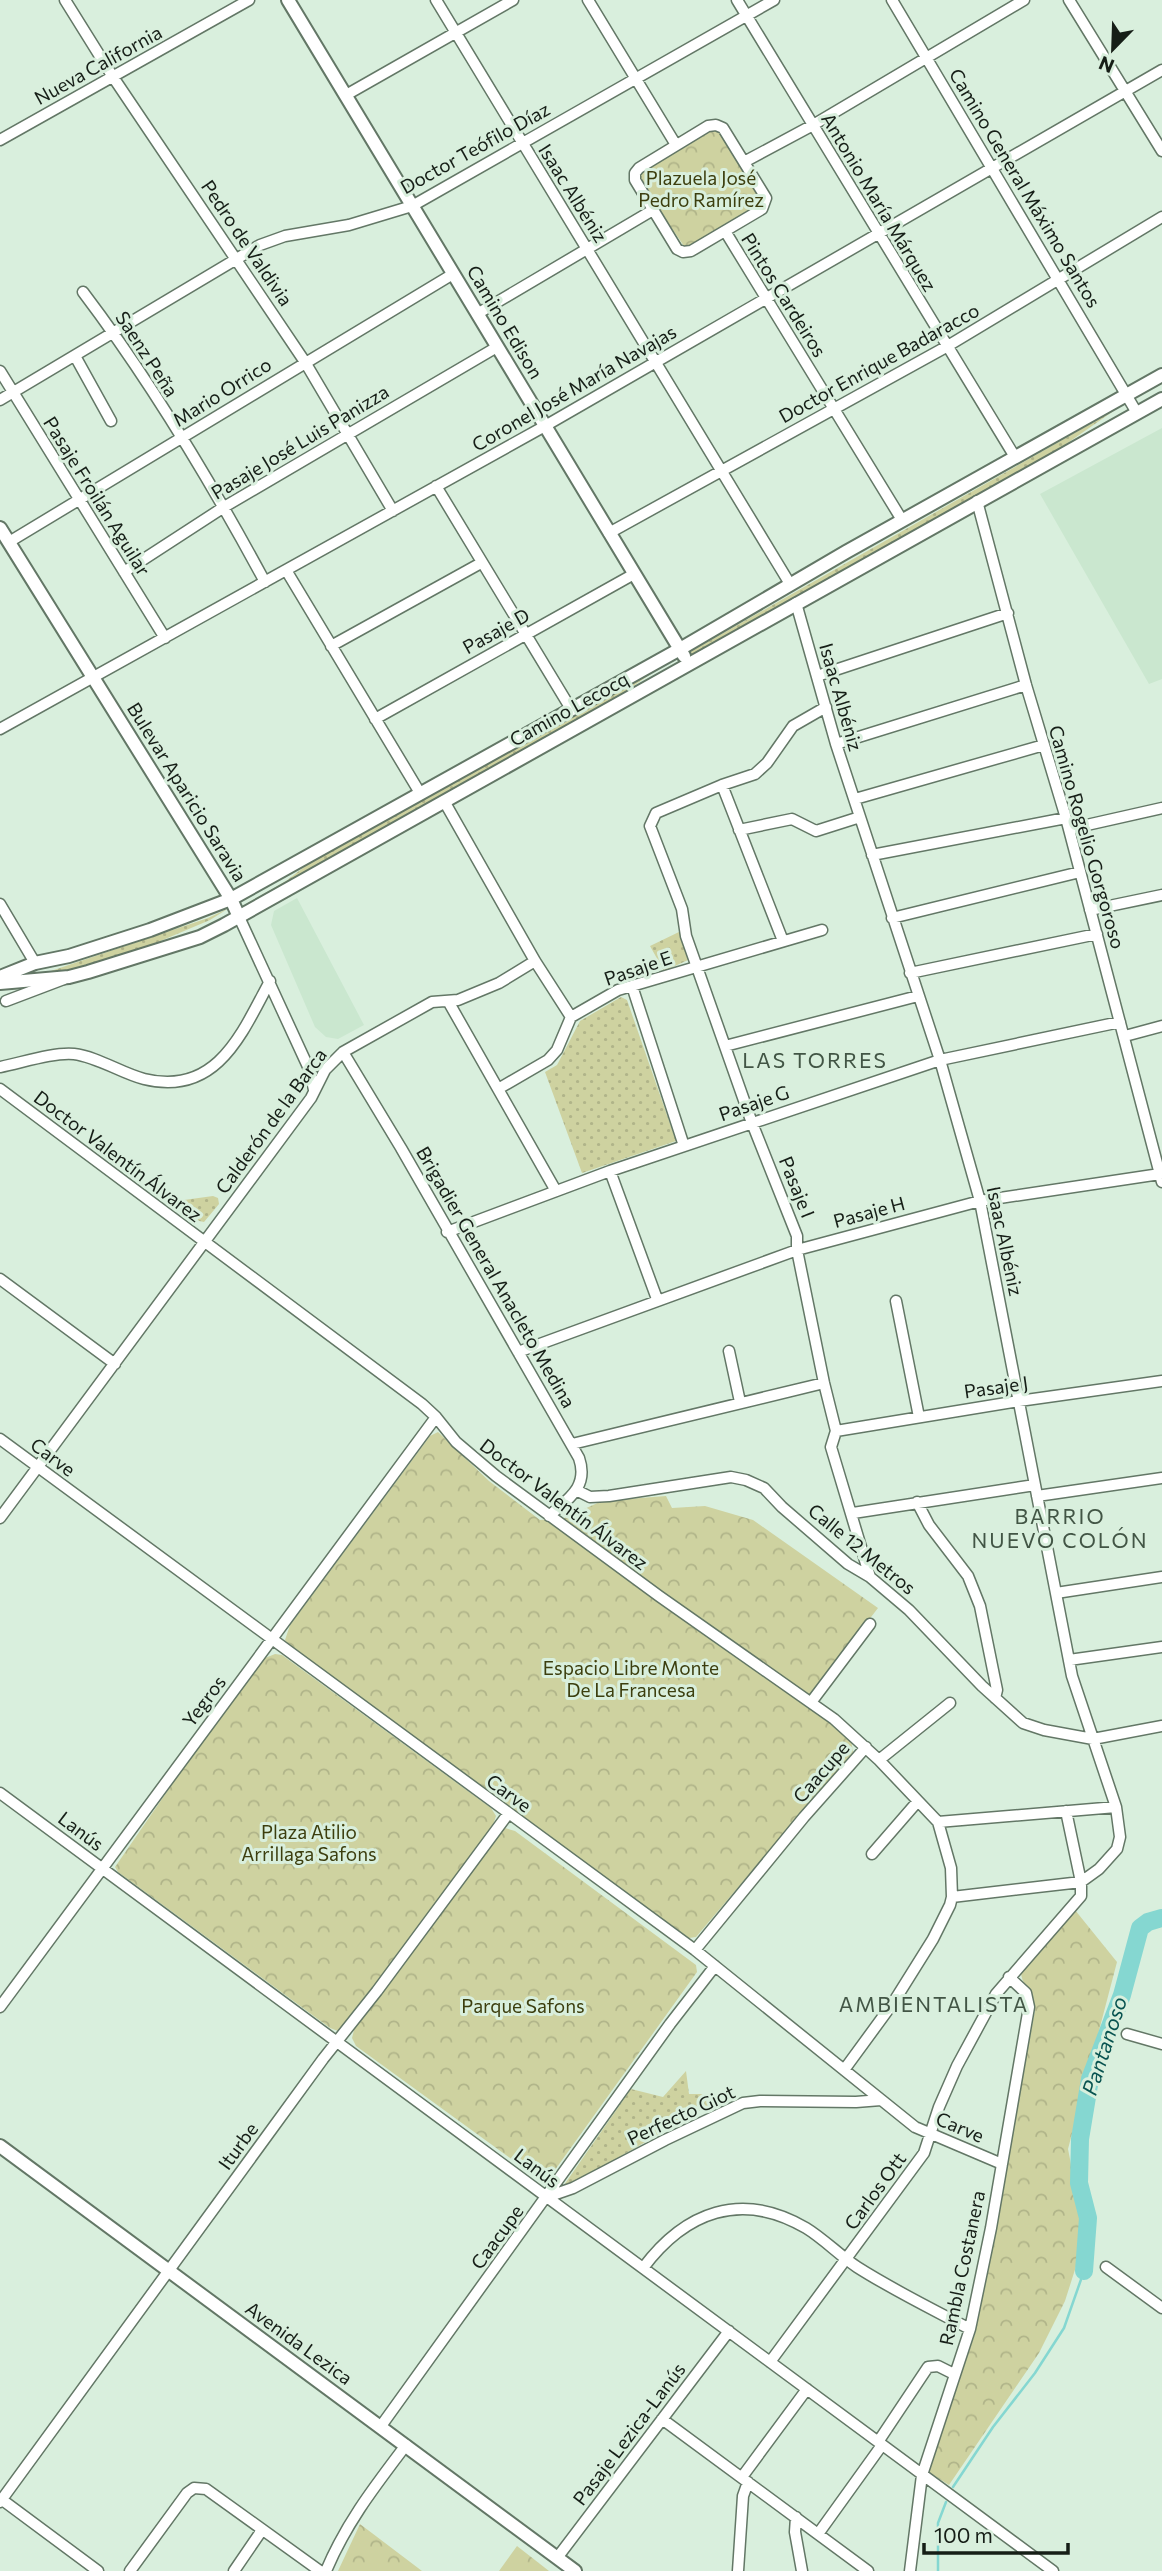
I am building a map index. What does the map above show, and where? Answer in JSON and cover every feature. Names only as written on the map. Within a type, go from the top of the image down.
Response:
[{"type":"street","name":"Pedro de Valdivia","points":[[65,0],[113,77],[305,362],[393,510]]},
{"type":"street","name":"Nueva California","points":[[0,140],[249,0]]},
{"type":"street","name":"Camino Edison","points":[[288,0],[689,664]]},
{"type":"street","name":"Isaac Albéniz","points":[[436,0],[790,584]]},
{"type":"street","points":[[346,95],[513,0]]},
{"type":"street","points":[[588,0],[676,145],[635,173],[635,180],[653,211],[677,249],[683,253],[725,231]]},
{"type":"street","name":"Antonio María Márquez","points":[[737,0],[1014,457]]},
{"type":"street","name":"Doctor Teófilo Díaz","points":[[0,400],[236,257],[285,236],[349,225],[412,206],[774,0]]},
{"type":"street","name":"Camino General Máximo Santos","points":[[892,0],[1128,396]]},
{"type":"street","points":[[744,162],[813,125],[1024,0]]},
{"type":"street","points":[[1069,0],[1162,151]]},
{"type":"street","name":"Coronel José María Navajas","points":[[0,729],[545,426],[1162,70]]},
{"type":"street","name":"Pintos Cardeiros","points":[[676,145],[708,126],[723,128],[766,198],[762,209],[725,231],[902,520]]},
{"type":"street","points":[[477,314],[653,211]]},
{"type":"street","name":"Doctor Enrique Badaracco","points":[[609,533],[946,347],[1162,217]]},
{"type":"street","name":"Mario Orrico","points":[[9,542],[453,274]]},
{"type":"street","name":"Saenz Peña","points":[[83,292],[114,332],[181,438],[224,507],[264,582]]},
{"type":"street","name":"Pasaje José Luis Panizza","points":[[124,572],[224,507],[497,347]]},
{"type":"street","points":[[75,356],[111,421]]},
{"type":"street","name":"Pasaje Froilán Aguilar","points":[[0,372],[165,638]]},
{"type":"street","name":"Camino Lecocq","points":[[0,977],[35,963],[69,956],[150,930],[231,899],[680,649],[902,520],[1128,396],[1162,374]]},
{"type":"street","points":[[1128,396],[1137,413]]},
{"type":"street","name":"Camino Lecocq","points":[[0,983],[69,977],[200,937],[1162,399]]},
{"type":"street","points":[[436,486],[571,709]]},
{"type":"street","name":"Camino Rogelio Gorgoroso","points":[[977,501],[1026,685],[1068,824],[1161,1178]]},
{"type":"street","name":"Bulevar Aparicio Saravia","points":[[0,528],[231,899],[310,1071],[314,1090]]},
{"type":"street","points":[[331,646],[481,563]]},
{"type":"street","points":[[286,570],[420,793]]},
{"type":"street","name":"Pasaje D","points":[[375,719],[634,574]]},
{"type":"street","name":"Isaac Albéniz","points":[[796,603],[836,744],[940,1060],[980,1201],[1072,1676],[1116,1807],[1120,1837],[1117,1849],[1100,1869],[1081,1882]]},
{"type":"street","points":[[817,676],[1008,613]]},
{"type":"street","points":[[836,744],[1026,685]]},
{"type":"street","points":[[783,941],[722,785],[755,774],[793,726],[826,707]]},
{"type":"street","points":[[855,799],[1044,745]]},
{"type":"street","name":"Pasaje I","points":[[722,785],[656,813],[650,826],[682,909],[686,936],[752,1123],[797,1236],[797,1250],[836,1431],[831,1447],[853,1513],[870,1577]]},
{"type":"street","points":[[444,801],[535,961],[571,1017],[554,1054],[498,1089]]},
{"type":"street","points":[[872,855],[1162,808]]},
{"type":"street","points":[[738,830],[792,819],[817,831],[860,817]]},
{"type":"street","points":[[892,918],[1080,872]]},
{"type":"street","points":[[1090,910],[1162,895]]},
{"type":"street","points":[[0,904],[35,963]]},
{"type":"street","name":"Pasaje E","points":[[571,1017],[618,990],[822,930]]},
{"type":"street","points":[[910,973],[1097,934]]},
{"type":"street","name":"Calderón de la Barca","points":[[0,1518],[204,1242],[314,1090],[331,1062],[343,1052],[432,1002],[458,999],[499,982],[535,961]]},
{"type":"street","points":[[6,1001],[57,984],[69,977]]},
{"type":"street","points":[[0,1067],[75,1054],[144,1079],[163,1082],[200,1075],[217,1066],[228,1054],[270,981]]},
{"type":"street","points":[[632,986],[684,1146]]},
{"type":"street","points":[[725,1046],[918,996]]},
{"type":"street","points":[[448,1001],[556,1191]]},
{"type":"street","name":"Pasaje G","points":[[447,1232],[610,1171],[940,1060],[1120,1022]]},
{"type":"street","points":[[1125,1036],[1162,1026]]},
{"type":"street","name":"Brigadier General Anacleto Medina","points":[[343,1052],[572,1444],[583,1472],[576,1490]]},
{"type":"street","name":"Doctor Valentín Álvarez","points":[[0,1089],[436,1416],[473,1459],[548,1516],[812,1701],[866,1747],[938,1822]]},
{"type":"street","points":[[610,1171],[657,1299]]},
{"type":"street","name":"Pasaje H","points":[[518,1352],[797,1250],[980,1201],[1161,1178]]},
{"type":"street","points":[[0,1279],[115,1364]]},
{"type":"street","points":[[896,1301],[919,1416]]},
{"type":"street","points":[[729,1351],[740,1402]]},
{"type":"street","name":"Pasaje J","points":[[836,1431],[919,1416],[1162,1381]]},
{"type":"street","points":[[572,1444],[824,1383]]},
{"type":"street","name":"Yegros","points":[[0,2007],[436,1416]]},
{"type":"street","name":"Carve","points":[[0,1439],[695,1950],[915,2127],[1002,2164]]},
{"type":"street","name":"Calle 12 Metros","points":[[576,1490],[590,1497],[609,1496],[731,1477],[764,1488],[782,1507],[870,1577],[927,1627],[1011,1714],[1034,1728],[1093,1739]]},
{"type":"street","points":[[1037,1496],[1162,1478]]},
{"type":"street","points":[[853,1513],[1035,1485]]},
{"type":"street","points":[[548,1516],[576,1490]]},
{"type":"street","points":[[917,1502],[929,1525],[968,1576],[975,1592],[997,1690],[995,1699]]},
{"type":"street","points":[[1056,1593],[1162,1577]]},
{"type":"street","points":[[812,1701],[870,1624]]},
{"type":"street","points":[[1069,1660],[1162,1647]]},
{"type":"street","points":[[879,1760],[950,1703]]},
{"type":"street","points":[[1093,1739],[1162,1726]]},
{"type":"street","name":"Caacupe","points":[[695,1950],[804,1817],[866,1747]]},
{"type":"street","name":"Lanús","points":[[0,1793],[338,2040],[1051,2570]]},
{"type":"street","points":[[872,1854],[918,1801]]},
{"type":"street","points":[[844,2070],[893,2003],[946,1916],[952,1897],[951,1868],[938,1822],[1116,1807]]},
{"type":"street","points":[[952,1897],[1081,1882],[1066,1811]]},
{"type":"street","name":"Iturbe","points":[[1,2500],[338,2040],[508,1814]]},
{"type":"street","name":"Carlos Ott","points":[[770,2362],[920,2160],[957,2066],[996,1994],[1076,1905],[1083,1891],[1081,1882]]},
{"type":"street","name":"Caacupe","points":[[382,2426],[670,2024],[715,1966]]},
{"type":"street","name":"Rambla Costanera","points":[[911,2571],[922,2475],[970,2329],[1029,2007],[1026,1993],[1009,1977]]},
{"type":"street","points":[[1127,2034],[1162,2044]]},
{"type":"street","name":"Perfecto Giot","points":[[546,2197],[573,2188],[708,2118],[743,2103],[881,2100]]},
{"type":"street","name":"Avenida Lezica","points":[[0,2146],[575,2571]]},
{"type":"street","points":[[643,2268],[668,2238],[697,2219],[718,2212],[757,2211],[795,2223],[856,2266],[970,2329]]},
{"type":"street","points":[[1106,2267],[1162,2308]]},
{"type":"street","name":"Pasaje Lezica-Lanús","points":[[557,2558],[729,2331]]},
{"type":"street","points":[[818,2534],[928,2367],[938,2366],[954,2374]]},
{"type":"street","points":[[738,2571],[745,2480],[807,2389]]},
{"type":"street","points":[[663,2419],[868,2571]]},
{"type":"street","points":[[130,2571],[187,2493],[194,2488],[206,2488],[323,2571],[350,2520],[406,2445]]},
{"type":"street","points":[[1,2500],[97,2571]]},
{"type":"street","points":[[796,2517],[794,2532],[802,2571]]},
{"type":"street","points":[[234,2571],[262,2530]]},
{"type":"shaded area","points":[[1162,428],[1162,679],[1149,684],[1040,494]]},
{"type":"shaded area","points":[[297,898],[364,1025],[338,1039],[326,1037],[315,1027],[271,925],[274,911]]},
{"type":"green space","name":"Plazuela José Pedro Ramírez","points":[[717,129],[761,200],[759,207],[692,247],[684,246],[638,180],[640,173],[709,130]]},
{"type":"green space","points":[[1115,410],[1056,451],[693,657],[690,652]]},
{"type":"green space","points":[[675,657],[609,703],[247,906],[246,904],[286,881],[312,861]]},
{"type":"green space","points":[[229,908],[210,920],[151,945],[70,972],[42,974],[208,918]]},
{"type":"green space","points":[[681,931],[688,960],[664,971],[650,946]]},
{"type":"green space","points":[[621,997],[627,1000],[676,1141],[582,1173],[545,1072],[557,1065],[580,1021]]},
{"type":"green space","points":[[213,1196],[218,1198],[219,1204],[204,1222],[195,1220],[181,1208],[184,1200]]},
{"type":"green space","name":"Espacio Libre Monte De La Francesa","points":[[438,1432],[489,1481],[540,1520],[564,1518],[602,1501],[666,1496],[672,1508],[705,1506],[753,1520],[878,1608],[804,1704],[851,1739],[853,1752],[696,1937],[689,1938],[287,1644],[285,1640],[290,1625],[430,1436]]},
{"type":"green space","name":"Plaza Atilio Arrillaga Safons","points":[[275,1654],[282,1655],[491,1808],[496,1816],[493,1825],[338,2031],[330,2028],[118,1872],[115,1867],[265,1658]]},
{"type":"green space","name":"Parque Safons","points":[[501,1829],[515,1831],[696,1965],[697,1972],[547,2181],[539,2179],[356,2046],[352,2038],[355,2026]]},
{"type":"green space","points":[[1075,1910],[1117,1962],[1068,2149],[1082,2220],[1079,2257],[1065,2301],[1039,2353],[949,2485],[927,2471],[975,2334],[1035,2010],[1021,1972]]},
{"type":"green space","points":[[686,2071],[689,2094],[706,2094],[708,2106],[574,2183],[564,2185],[631,2089],[663,2097]]},
{"type":"green space","points":[[360,2524],[422,2571],[338,2571]]},
{"type":"green space","points":[[517,2546],[549,2571],[499,2571]]},
{"type":"waterway","name":"Pantanoso","points":[[1084,2271],[1088,2218],[1079,2183],[1080,2139],[1090,2079],[1122,1995],[1140,1928],[1148,1922],[1162,1918]]},
{"type":"waterway","name":"Pantanoso","points":[[953,2487],[1064,2328],[1084,2271]]},
{"type":"waterway","name":"Pantanoso","points":[[938,2571],[938,2523],[946,2502]]},
{"type":"district","name":"LAS TORRES","points":[[815,1061]]},
{"type":"district","name":"BARRIO NUEVO COLÓN","points":[[1060,1529]]},
{"type":"district","name":"AMBIENTALISTA","points":[[934,2005]]}]
